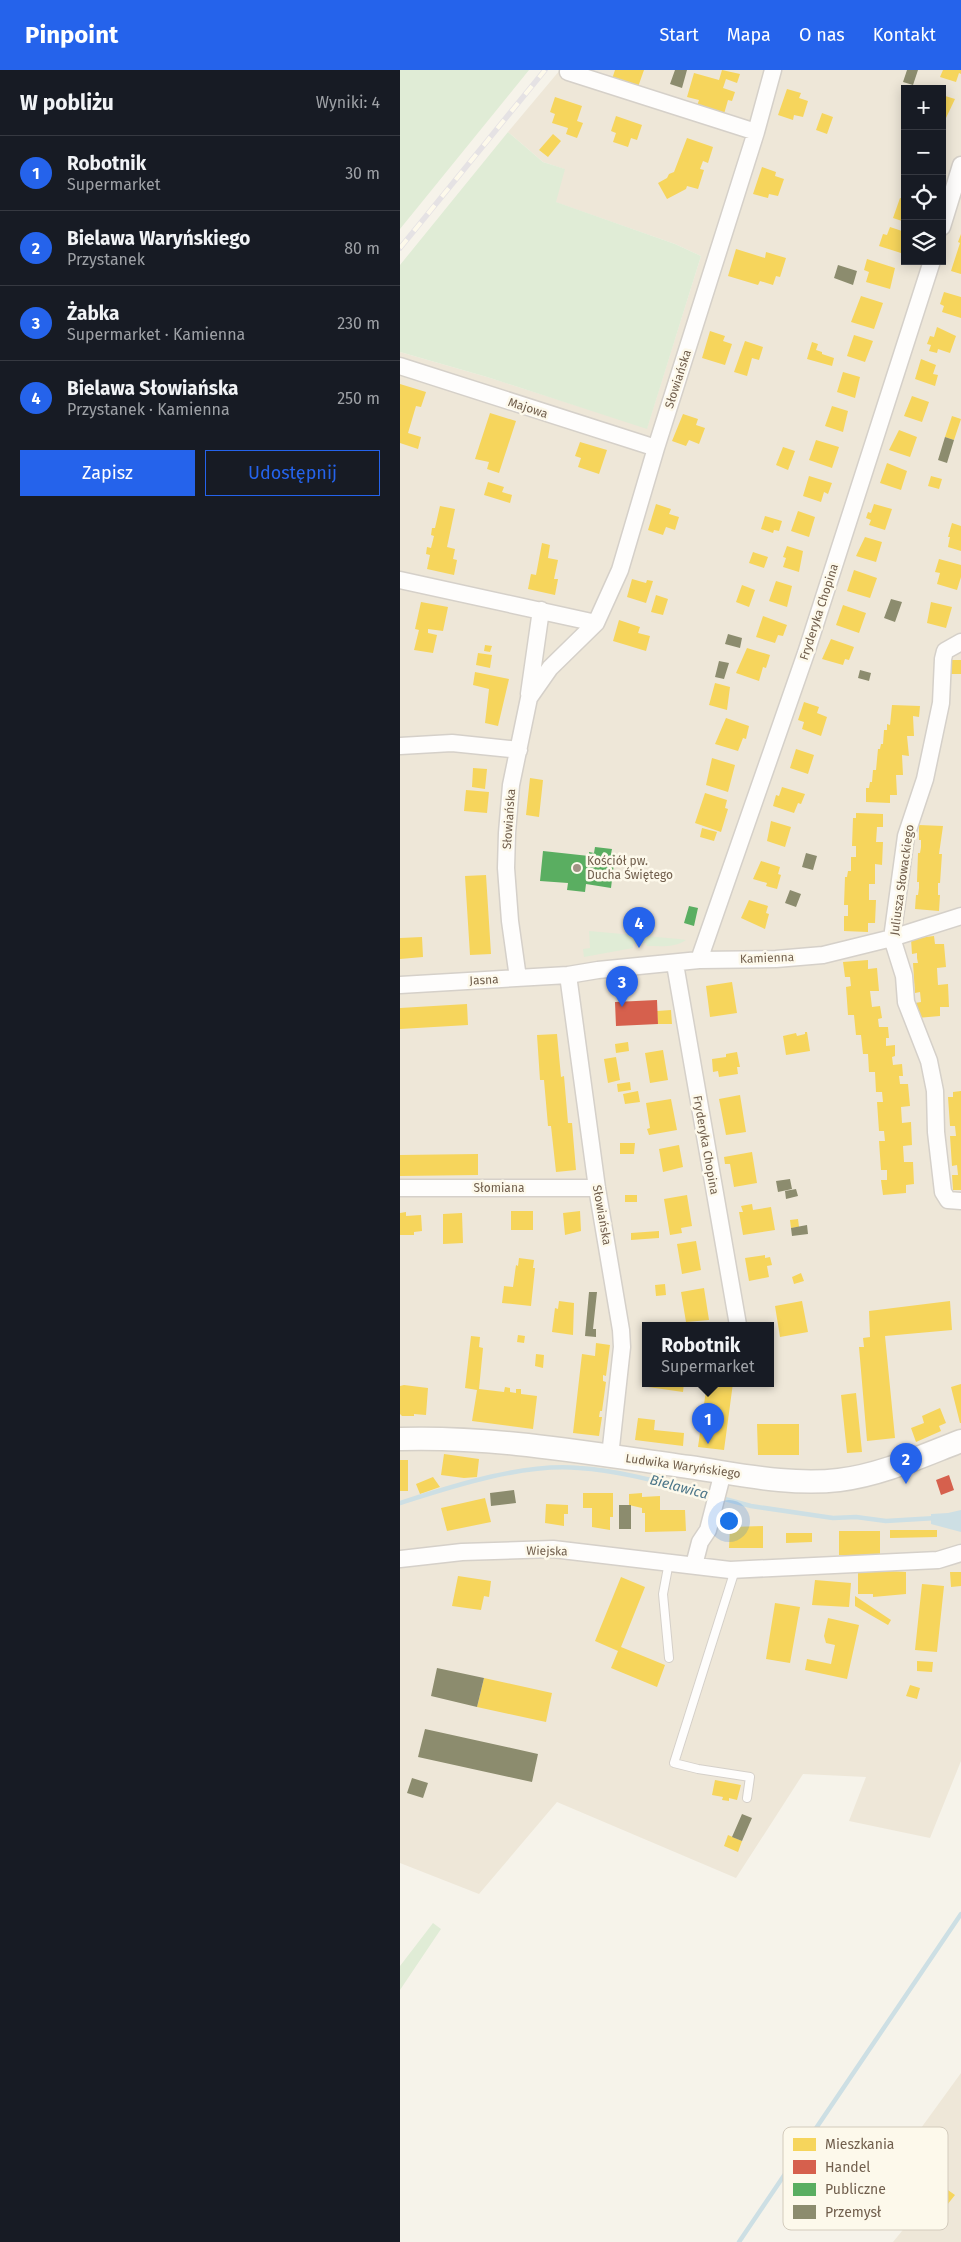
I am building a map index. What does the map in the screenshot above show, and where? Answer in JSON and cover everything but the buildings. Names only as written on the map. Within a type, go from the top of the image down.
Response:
[{"type":"main road","name":"Ludwika Waryńskiego","points":[[400,1439],[498,1442],[610,1456],[718,1490],[798,1481],[842,1480],[875,1472],[961,1441]]},
{"type":"street","name":"Słowiańska","points":[[529,698],[550,668],[596,623],[620,570],[656,448],[756,132],[773,70]]},
{"type":"street","points":[[568,72],[756,132]]},
{"type":"street","points":[[944,220],[961,165]]},
{"type":"street","name":"Fryderyka Chopina","points":[[699,960],[806,653],[931,265]]},
{"type":"street","name":"Majowa","points":[[400,366],[656,448]]},
{"type":"street","points":[[400,580],[596,623]]},
{"type":"street","name":"Słowiańska","points":[[518,978],[510,921],[506,868],[511,785],[520,750],[529,698],[541,610]]},
{"type":"street","name":"Juliusza Słowackiego","points":[[961,642],[945,651],[943,659],[940,703],[925,779],[906,836],[892,938],[904,976],[906,1002],[929,1061],[935,1091],[936,1132],[943,1192],[948,1200],[961,1201]]},
{"type":"street","points":[[400,746],[452,743],[520,750]]},
{"type":"street","name":"Kamienna","points":[[568,975],[598,970],[675,964],[699,960],[776,959],[823,954],[892,938],[961,916]]},
{"type":"street","name":"Fryderyka Chopina","points":[[675,964],[737,1322]]},
{"type":"street","name":"Słowiańska","points":[[568,975],[597,1188],[612,1266],[622,1347],[610,1456]]},
{"type":"street","name":"Jasna","points":[[400,984],[568,975]]},
{"type":"street","name":"Słomiana","points":[[400,1188],[597,1188]]},
{"type":"street","points":[[694,1565],[700,1542],[708,1530],[718,1490]]},
{"type":"street","name":"Wiejska","points":[[400,1559],[462,1552],[552,1549],[735,1570],[938,1560],[961,1553]]},
{"type":"lane","points":[[669,1562],[663,1594],[669,1658]]},
{"type":"lane","points":[[735,1570],[674,1763],[698,1769],[750,1777],[747,1798]]},
{"type":"shaded area","points":[[560,70],[961,70],[961,1761],[930,1838],[849,1821],[866,1777],[803,1774],[736,1878],[557,1802],[479,1894],[400,1863],[400,352],[487,377],[647,428],[701,256],[675,244],[555,202],[564,169],[543,162],[508,132]]},
{"type":"shaded area","points":[[961,1510],[961,1532],[931,1524],[931,1514]]},
{"type":"shaded area","points":[[961,2073],[961,2242],[893,2242],[903,2230],[948,2230],[948,2127],[922,2127]]},
{"type":"green space","points":[[400,70],[529,70],[400,229]]},
{"type":"green space","points":[[508,132],[543,162],[565,169],[556,202],[675,244],[701,256],[647,429],[487,377],[400,352],[400,265]]},
{"type":"green space","points":[[589,931],[686,940],[682,943],[667,946],[647,946],[646,943],[633,944],[633,948],[584,957],[583,949],[590,948]]},
{"type":"green space","points":[[433,1923],[441,1929],[400,1990],[400,1966]]},
{"type":"waterway","name":"Bielawica","points":[[400,1503],[488,1477],[512,1472],[557,1467],[613,1472],[713,1496]]},
{"type":"waterway","name":"Bielawica","points":[[721,1498],[751,1506],[833,1518],[856,1517],[886,1521],[936,1518]]},
{"type":"waterway","points":[[817,2127],[961,1914]]},
{"type":"waterway","points":[[739,2242],[783,2177]]},
{"type":"railway","points":[[400,248],[545,70]]},
{"type":"place","name":"Kościół pw. Ducha Świętego","points":[[577,868]]},
{"type":"place","name":"Bielawa Słowiańska","points":[[639,948]]},
{"type":"place","name":"Żabka","points":[[622,1007]]},
{"type":"place","name":"Robotnik","points":[[708,1444]]},
{"type":"place","name":"Bielawa Waryńskiego","points":[[906,1484]]}]
